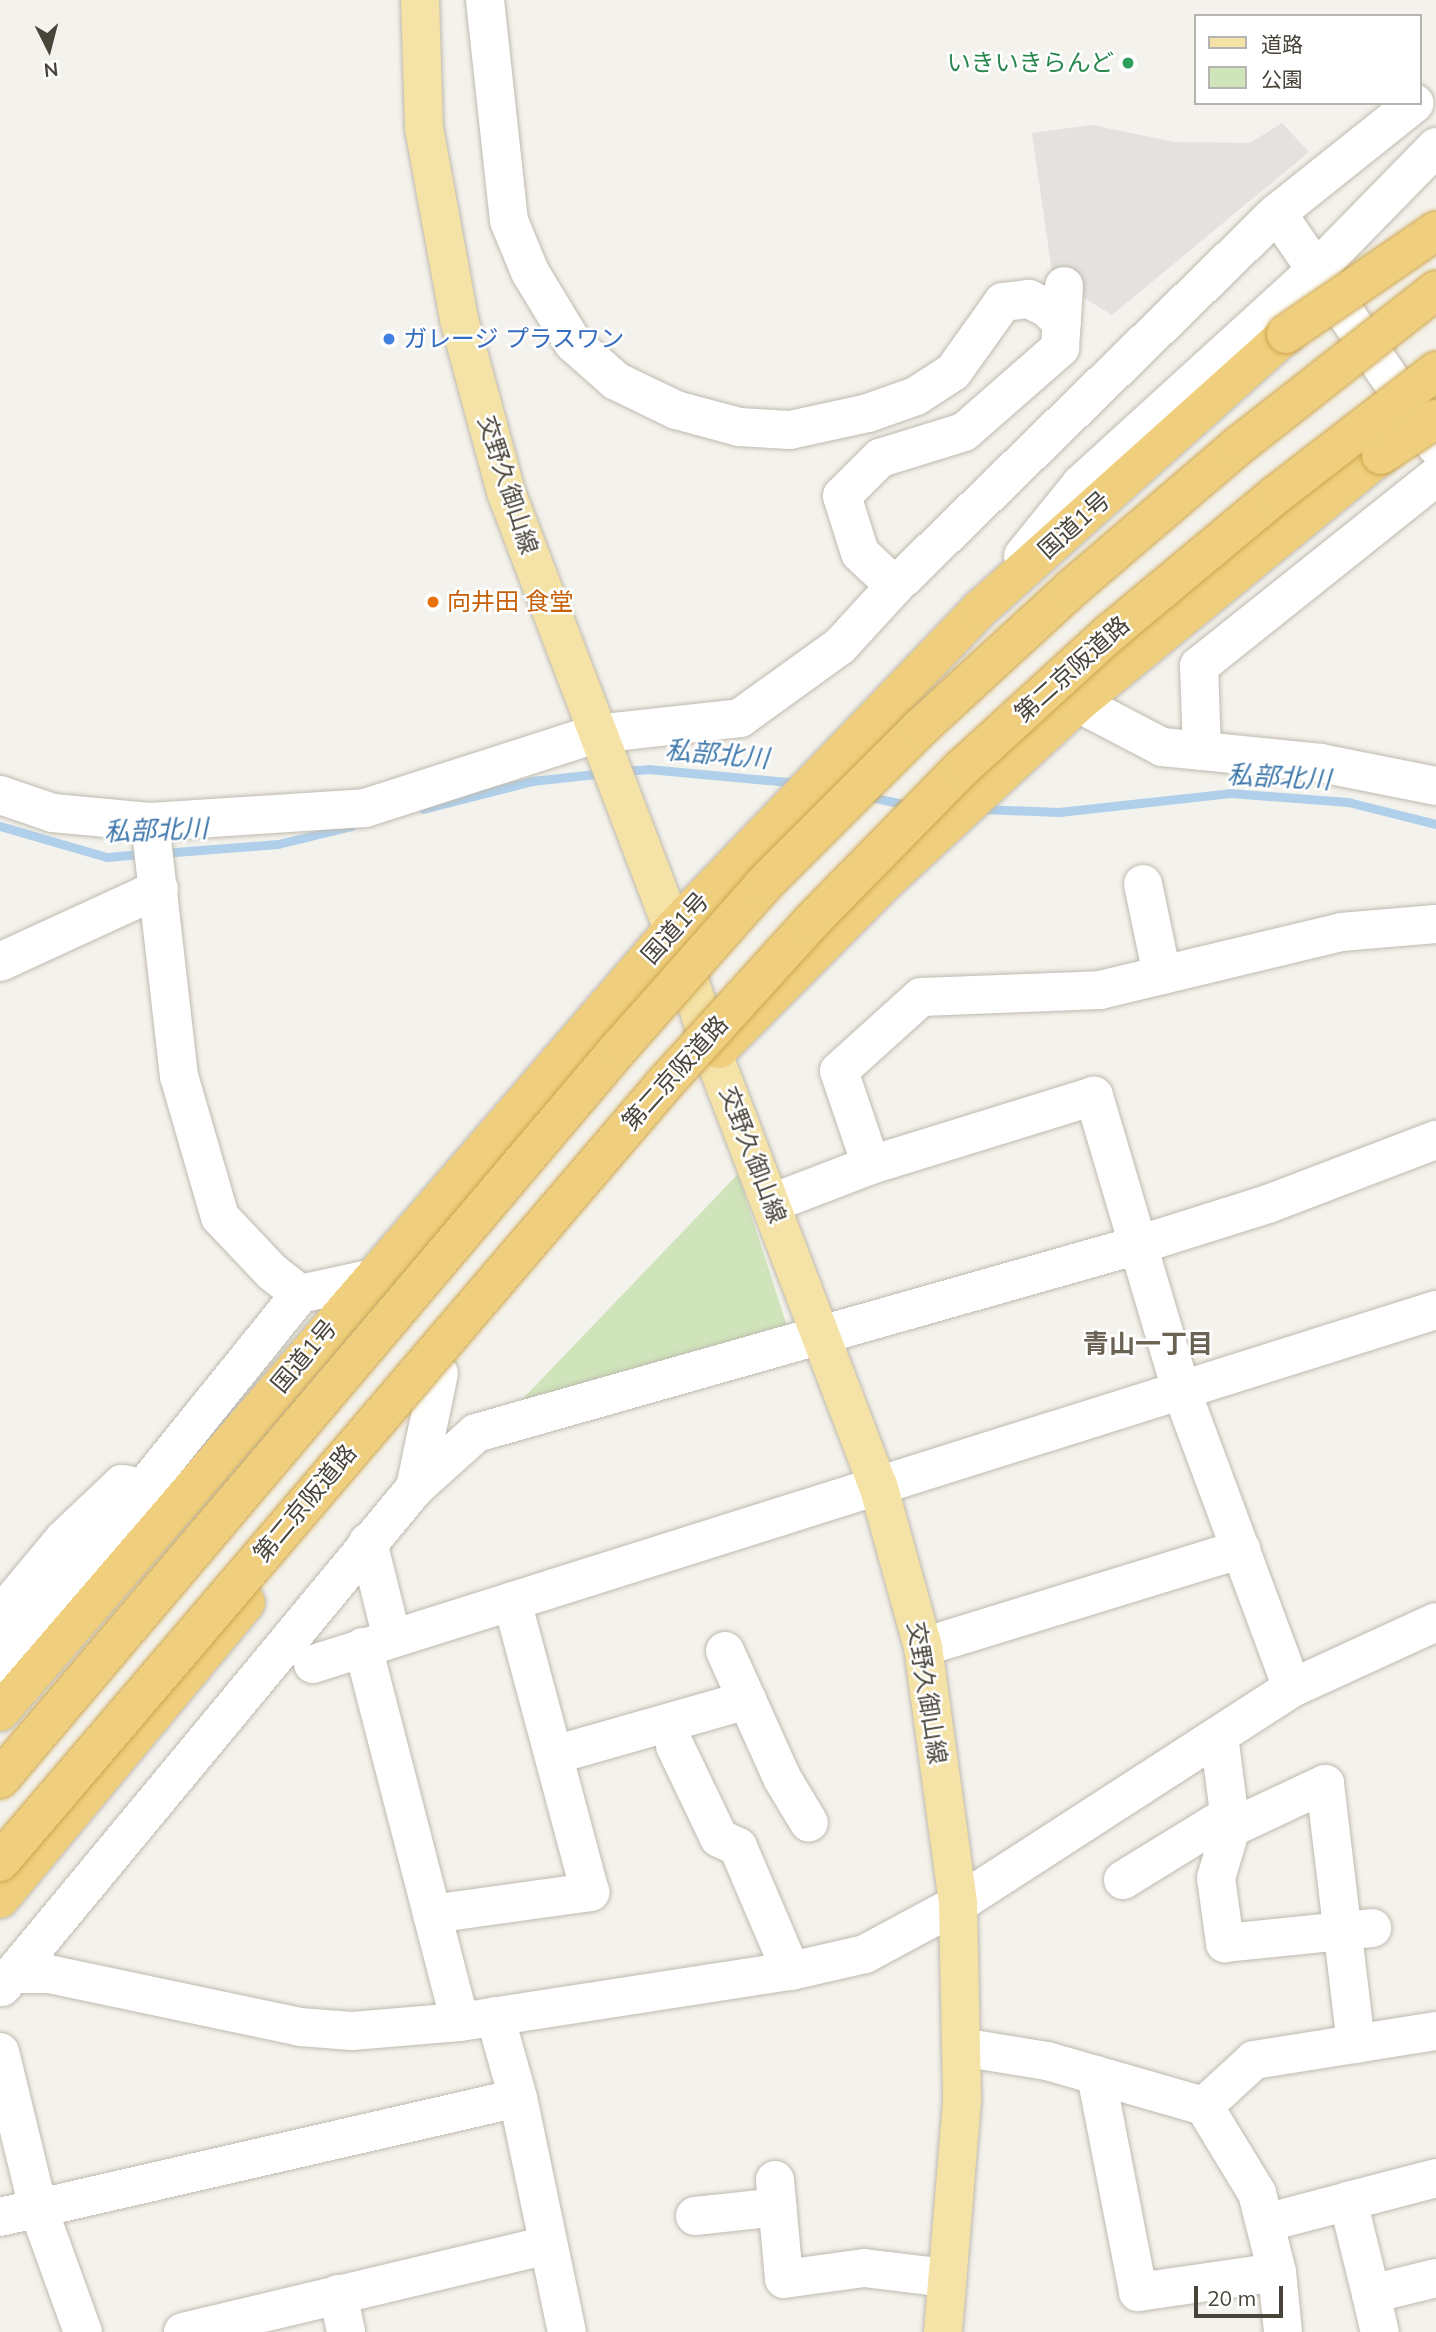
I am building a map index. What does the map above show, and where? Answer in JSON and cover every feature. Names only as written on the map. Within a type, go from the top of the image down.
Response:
[{"type":"highway","name":"国道1号","points":[[0,1712],[369,1279],[673,929],[980,610],[1286,334],[1436,231]]},
{"type":"highway","points":[[0,1779],[620,1046],[764,884],[920,728],[1072,589],[1238,446],[1436,290]]},
{"type":"highway","name":"第二京阪道路","points":[[0,1862],[666,1082],[811,922],[962,768],[1110,633],[1277,494],[1436,371]]},
{"type":"highway","points":[[0,1899],[439,1373],[713,1054],[885,883],[1078,703],[1381,455],[1436,419]]},
{"type":"main road","name":"交野久御山線","points":[[420,0],[424,128],[459,319],[506,492],[596,734],[673,929],[713,1054],[878,1485],[923,1647],[958,1904],[962,2101],[943,2332]]},
{"type":"street","points":[[485,0],[509,221],[530,272],[573,343],[616,381],[676,410],[738,427],[790,430],[868,413],[916,396],[953,372],[1003,302],[1029,299],[1047,308],[1063,305],[1060,348],[964,432],[880,458],[842,496],[860,553],[895,586]]},
{"type":"street","points":[[1422,97],[1436,86]]},
{"type":"street","points":[[0,795],[53,813],[150,822],[365,808],[596,734],[740,718],[840,646],[895,586],[1277,213],[1412,105]]},
{"type":"street","points":[[980,610],[1081,484],[1318,268],[1436,147]]},
{"type":"street","points":[[1277,213],[1318,268],[1436,446]]},
{"type":"street","points":[[1202,751],[1199,666],[1436,477]]},
{"type":"street","points":[[1078,703],[1162,747],[1321,763],[1436,786]]},
{"type":"street","points":[[150,822],[179,1076],[220,1217],[272,1272],[300,1294]]},
{"type":"street","points":[[1143,884],[1162,975]]},
{"type":"street","points":[[0,961],[159,889]]},
{"type":"street","points":[[871,1166],[839,1071],[921,997],[1100,990],[1341,932],[1436,923]]},
{"type":"street","points":[[772,1203],[871,1166],[1094,1096],[1181,1390],[1292,1688]]},
{"type":"street","points":[[4,1973],[107,1860],[415,1488],[476,1433],[821,1332],[1138,1245],[1268,1204],[1436,1140]]},
{"type":"street","points":[[0,1666],[148,1486],[300,1294],[369,1279]]},
{"type":"street","points":[[313,1664],[1436,1310]]},
{"type":"street","points":[[415,1488],[439,1373]]},
{"type":"street","points":[[0,1616],[64,1539],[122,1484],[148,1486]]},
{"type":"street","points":[[368,1542],[378,1643],[432,1914],[478,2019],[518,2098],[567,2332]]},
{"type":"street","points":[[923,1647],[1241,1549]]},
{"type":"street","points":[[432,1914],[590,1892],[512,1601]]},
{"type":"street","points":[[4,1973],[48,1975],[300,2027],[352,2031],[478,2019],[791,1971],[864,1954],[958,1904],[1292,1688],[1436,1622]]},
{"type":"street","points":[[725,1651],[782,1777],[809,1824]]},
{"type":"street","points":[[554,1755],[747,1700]]},
{"type":"street","points":[[1219,1736],[1229,1822],[1216,1878],[1225,1943],[1357,1930]]},
{"type":"street","points":[[675,1746],[719,1838],[738,1847],[791,1971]]},
{"type":"street","points":[[1124,1880],[1229,1822],[1325,1784],[1357,1930],[1356,2044]]},
{"type":"street","points":[[1204,2106],[1254,2060],[1436,2031]]},
{"type":"street","points":[[961,2047],[1096,2075],[1204,2106],[1257,2193],[1277,2272],[1283,2332]]},
{"type":"street","points":[[0,2052],[38,2208],[83,2332]]},
{"type":"street","points":[[1096,2075],[1138,2292],[1277,2272]]},
{"type":"street","points":[[0,2217],[518,2098]]},
{"type":"street","points":[[1265,2223],[1436,2178]]},
{"type":"street","points":[[695,2216],[777,2193],[784,2279],[864,2268],[947,2278]]},
{"type":"street","points":[[1348,2201],[1380,2332]]},
{"type":"street","points":[[183,2332],[548,2245]]},
{"type":"street","points":[[1371,2294],[1436,2278]]},
{"type":"street","points":[[338,2294],[346,2332]]},
{"type":"green space","points":[[738,1174],[787,1326],[514,1408]]},
{"type":"shaded area","name":"いきいきらんど","points":[[1282,123],[1309,152],[1112,315],[1053,279],[1032,133],[1092,125],[1175,142],[1250,143]]},
{"type":"waterway","name":"私部北川","points":[[622,771],[648,769],[800,783]]},
{"type":"waterway","name":"私部北川","points":[[423,809],[532,781],[605,773]]},
{"type":"waterway","name":"私部北川","points":[[983,809],[1059,812],[1230,793],[1348,802],[1436,824]]},
{"type":"waterway","name":"私部北川","points":[[865,796],[909,805]]},
{"type":"waterway","name":"私部北川","points":[[0,826],[107,857],[144,854]]},
{"type":"waterway","name":"私部北川","points":[[162,853],[278,844],[352,826]]},
{"type":"place","name":"いきいきらんど","points":[[1128,63]]},
{"type":"place","name":"ガレージ プラスワン","points":[[389,339]]},
{"type":"place","name":"向井田 食堂","points":[[433,602]]},
{"type":"district","name":"青山一丁目","points":[[1148,1344]]}]
